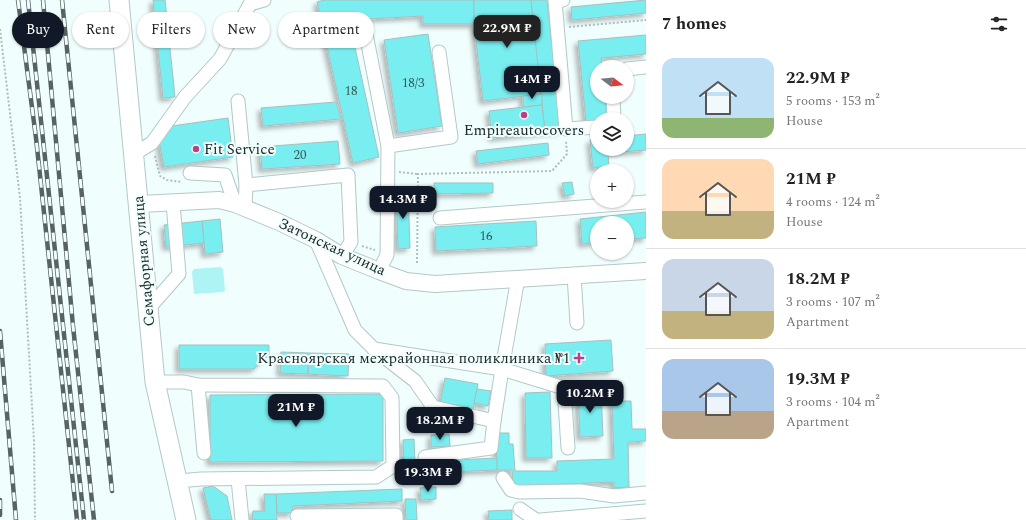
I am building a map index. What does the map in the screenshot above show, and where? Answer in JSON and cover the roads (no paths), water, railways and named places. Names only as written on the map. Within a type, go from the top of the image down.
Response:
[{"type":"highway","name":"Семафорная улица","points":[[119,0],[140,204],[155,382],[186,520]]},
{"type":"main road","name":"Затонская улица","points":[[140,204],[219,200],[240,206],[316,240],[342,256],[406,281],[436,284],[574,274],[646,271]]},
{"type":"lane","points":[[134,154],[152,144],[185,97],[220,59],[250,4],[264,0]]},
{"type":"lane","points":[[563,0],[555,1],[566,129],[590,127]]},
{"type":"lane","points":[[369,48],[388,146],[387,255],[379,270]]},
{"type":"lane","points":[[388,146],[451,137],[439,52]]},
{"type":"lane","points":[[634,68],[646,67]]},
{"type":"lane","points":[[238,101],[246,185],[240,206]]},
{"type":"lane","points":[[187,178],[225,175],[240,206]]},
{"type":"lane","points":[[246,185],[348,175],[351,242],[342,256]]},
{"type":"lane","points":[[440,218],[646,202]]},
{"type":"lane","points":[[149,308],[179,274],[173,203]]},
{"type":"lane","points":[[316,240],[355,330],[374,349],[415,381],[433,407],[494,421]]},
{"type":"lane","points":[[574,274],[577,323]]},
{"type":"lane","points":[[425,457],[491,448],[502,368],[518,278]]},
{"type":"lane","points":[[374,349],[502,368],[564,388],[568,448]]},
{"type":"lane","points":[[155,382],[184,382],[198,386],[383,386],[392,398],[393,466],[376,478],[178,481]]},
{"type":"lane","points":[[198,386],[204,453]]},
{"type":"lane","points":[[503,478],[511,490],[519,492],[580,490],[614,496],[646,493]]},
{"type":"lane","points":[[238,479],[242,520]]},
{"type":"lane","points":[[520,509],[536,520]]},
{"type":"lane","points":[[540,520],[646,511]]},
{"type":"lane","points":[[297,516],[396,515],[396,520]]},
{"type":"railway","points":[[18,0],[36,138],[77,520]]},
{"type":"railway","points":[[28,0],[84,520]]},
{"type":"railway","points":[[43,0],[73,326],[94,520]]},
{"type":"railway","points":[[62,0],[112,491]]},
{"type":"railway","points":[[0,331],[16,520]]},
{"type":"railway","points":[[0,500],[0,515]]},
{"type":"place","name":"Empireautocovers","points":[[524,115]]},
{"type":"place","name":"Fit Service","points":[[196,149]]},
{"type":"place","name":"Красноярская межрайонная поликлиника №1","points":[[579,358]]}]
